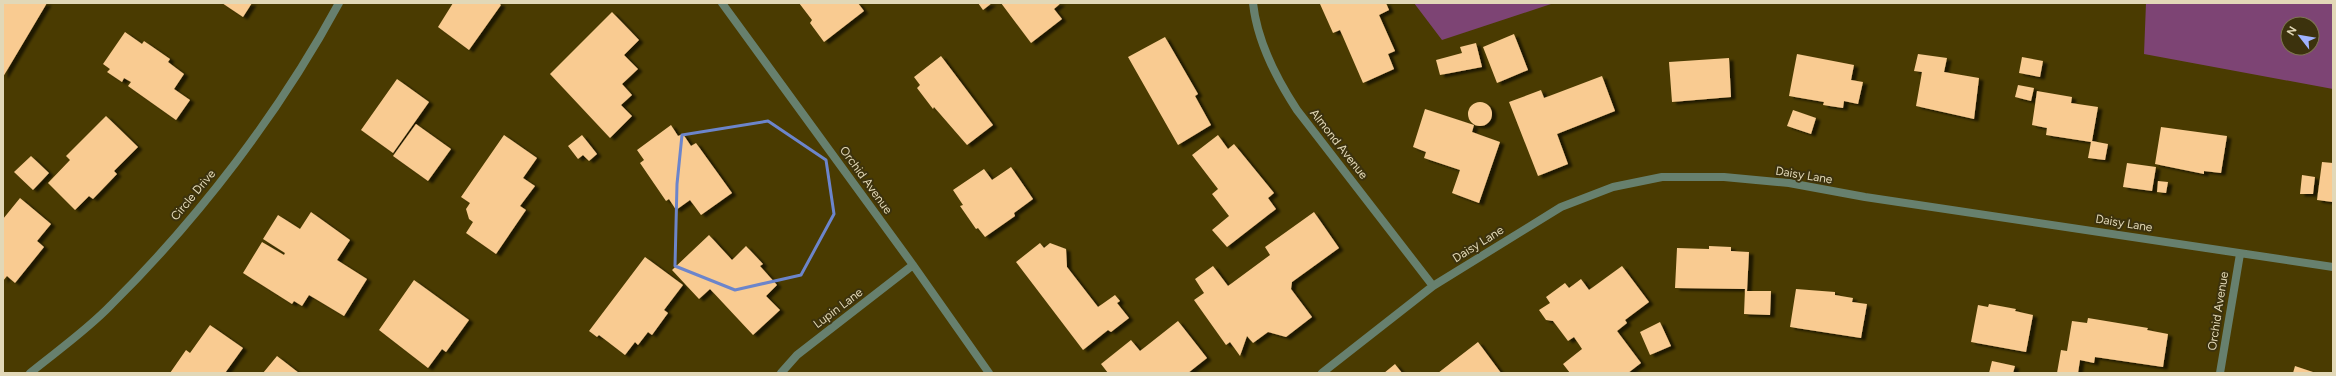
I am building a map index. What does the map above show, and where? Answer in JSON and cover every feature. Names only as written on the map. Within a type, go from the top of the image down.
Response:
[{"type":"street","name":"Circle Drive","points":[[30,373],[111,305],[220,182],[279,100],[339,3]]},
{"type":"street","name":"Orchid Avenue","points":[[722,3],[913,265],[989,373]]},
{"type":"street","name":"Almond Avenue","points":[[1253,3],[1256,20],[1278,82],[1297,110],[1433,286]]},
{"type":"street","name":"Daisy Lane","points":[[1322,373],[1433,286],[1561,207],[1613,187],[1662,177],[1724,178],[1789,183],[1865,197],[2333,268]]},
{"type":"street","name":"Orchid Avenue","points":[[2220,373],[2240,254]]},
{"type":"street","name":"Lupin Lane","points":[[781,373],[796,354],[913,265]]},
{"type":"highlighted area","points":[[768,121],[826,160],[834,214],[801,275],[735,290],[675,266],[677,184],[682,135]]},
{"type":"shaded area","points":[[1414,3],[1554,3],[1442,40]]},
{"type":"shaded area","points":[[2146,3],[2333,3],[2333,89],[2144,54]]},
{"type":"building","points":[[3,3],[47,3],[3,77]]},
{"type":"building","points":[[222,3],[252,3],[243,17]]},
{"type":"building","points":[[453,3],[499,3],[501,5],[469,50],[438,27]]},
{"type":"building","points":[[799,3],[858,3],[864,11],[824,42],[810,23],[812,20]]},
{"type":"building","points":[[978,3],[992,3],[983,10]]},
{"type":"building","points":[[1001,3],[1061,3],[1054,9],[1062,19],[1031,43]]},
{"type":"building","points":[[1386,3],[1389,10],[1379,15],[1395,51],[1388,54],[1394,69],[1363,83],[1340,30],[1333,33],[1320,4]]},
{"type":"building","points":[[612,12],[639,40],[624,55],[638,69],[622,84],[632,95],[621,105],[632,116],[610,138],[550,74]]},
{"type":"building","points":[[125,32],[142,44],[144,41],[170,59],[168,62],[184,74],[174,89],[190,100],[176,120],[128,86],[131,82],[124,78],[122,82],[107,72],[110,69],[103,64]]},
{"type":"building","points":[[1514,34],[1528,70],[1497,83],[1483,47]]},
{"type":"building","points":[[1165,37],[1198,94],[1195,96],[1211,125],[1178,145],[1128,57]]},
{"type":"building","points":[[1476,43],[1482,67],[1440,75],[1436,60],[1462,53],[1460,47]]},
{"type":"building","points":[[1797,54],[1854,65],[1851,80],[1863,82],[1858,104],[1844,101],[1843,108],[1823,105],[1824,102],[1789,96]]},
{"type":"building","points":[[1918,54],[1947,58],[1944,72],[1979,78],[1974,119],[1916,106],[1922,72],[1914,71]]},
{"type":"building","points":[[941,56],[993,125],[967,145],[934,107],[933,109],[917,88],[920,85],[914,77]]},
{"type":"building","points":[[2022,57],[2043,61],[2040,77],[2019,73]]},
{"type":"building","points":[[1729,58],[1731,97],[1672,102],[1669,62]]},
{"type":"building","points":[[1602,76],[1615,111],[1557,134],[1568,164],[1538,176],[1509,102],[1541,90],[1544,98]]},
{"type":"building","points":[[397,79],[429,102],[393,153],[361,130]]},
{"type":"building","points":[[2018,85],[2034,88],[2031,101],[2015,97]]},
{"type":"building","points":[[2037,91],[2072,97],[2071,103],[2098,107],[2092,141],[2108,144],[2105,160],[2088,158],[2091,142],[2046,135],[2047,128],[2032,125]]},
{"type":"building","points":[[1480,102],[1489,105],[1492,114],[1489,123],[1480,126],[1471,123],[1468,114],[1471,105]]},
{"type":"building","points":[[1425,109],[1474,125],[1472,132],[1500,142],[1479,203],[1452,193],[1460,170],[1424,158],[1426,152],[1413,147]]},
{"type":"building","points":[[1793,110],[1816,118],[1811,134],[1787,126]]},
{"type":"building","points":[[106,116],[138,147],[114,171],[117,174],[93,199],[89,196],[75,210],[48,183],[70,160],[66,156]]},
{"type":"building","points":[[416,124],[451,149],[428,181],[393,156]]},
{"type":"building","points":[[671,125],[678,136],[683,134],[691,146],[696,143],[732,193],[701,215],[690,200],[676,210],[669,199],[666,201],[640,163],[644,160],[637,150]]},
{"type":"building","points":[[2161,127],[2227,136],[2221,173],[2204,171],[2204,174],[2155,164]]},
{"type":"building","points":[[504,135],[537,158],[523,178],[535,186],[520,206],[526,210],[496,254],[466,233],[473,222],[469,219],[466,209],[470,203],[461,197]]},
{"type":"building","points":[[582,135],[597,154],[589,161],[583,155],[578,159],[568,146]]},
{"type":"building","points":[[1218,135],[1228,149],[1234,144],[1274,193],[1268,198],[1276,209],[1227,247],[1212,230],[1229,216],[1212,194],[1218,189],[1192,155]]},
{"type":"building","points":[[31,156],[49,173],[33,190],[14,172]]},
{"type":"building","points":[[2322,162],[2333,163],[2333,202],[2317,200]]},
{"type":"building","points":[[2127,163],[2156,167],[2152,191],[2123,187]]},
{"type":"building","points":[[1011,167],[1033,199],[1014,213],[1015,216],[985,237],[978,228],[976,229],[960,206],[963,205],[953,190],[984,169],[992,180]]},
{"type":"building","points":[[2302,175],[2315,177],[2313,194],[2300,194]]},
{"type":"building","points":[[2158,181],[2168,182],[2166,193],[2157,192]]},
{"type":"building","points":[[20,198],[51,224],[37,241],[44,247],[15,283],[7,276],[3,281],[3,219]]},
{"type":"building","points":[[311,212],[350,240],[337,260],[367,279],[344,316],[309,295],[302,306],[294,301],[292,304],[243,273],[262,242],[284,255],[285,253],[263,239],[278,215],[300,229]]},
{"type":"building","points":[[1314,212],[1339,248],[1292,282],[1291,289],[1312,317],[1286,337],[1268,332],[1253,343],[1247,336],[1240,356],[1230,342],[1226,345],[1194,300],[1204,293],[1195,279],[1213,266],[1228,286],[1270,255],[1265,247]]},
{"type":"building","points":[[709,235],[732,260],[746,246],[763,264],[760,266],[777,285],[766,296],[780,310],[753,335],[710,289],[699,299],[672,270]]},
{"type":"building","points":[[1040,243],[1044,248],[1050,243],[1066,249],[1067,267],[1098,307],[1115,295],[1120,301],[1117,303],[1129,318],[1111,332],[1108,330],[1083,350],[1016,262]]},
{"type":"building","points":[[1709,246],[1731,247],[1731,251],[1749,252],[1747,291],[1771,291],[1770,315],[1744,314],[1745,289],[1675,288],[1677,248],[1709,249]]},
{"type":"building","points":[[645,257],[683,285],[664,310],[668,313],[652,335],[648,332],[638,345],[635,342],[625,355],[599,335],[597,337],[589,331]]},
{"type":"building","points":[[1622,266],[1649,302],[1625,320],[1627,323],[1617,331],[1641,363],[1628,373],[1570,373],[1563,364],[1582,349],[1574,337],[1568,341],[1553,321],[1546,320],[1539,310],[1550,303],[1546,297],[1565,283],[1569,288],[1581,279],[1589,290]]},
{"type":"building","points":[[414,280],[469,320],[446,352],[442,349],[428,368],[379,330]]},
{"type":"building","points":[[1796,289],[1835,292],[1835,295],[1853,298],[1852,302],[1867,304],[1861,338],[1790,327]]},
{"type":"building","points":[[1989,304],[2016,309],[2015,311],[2033,315],[2026,352],[1971,342],[1978,305],[1988,307]]},
{"type":"building","points":[[2088,318],[2148,328],[2147,330],[2168,334],[2163,367],[2095,357],[2094,363],[2080,360],[2078,373],[2057,373],[2061,350],[2067,351],[2072,321],[2087,323]]},
{"type":"building","points":[[1178,321],[1207,358],[1188,373],[1108,373],[1101,364],[1131,340],[1140,351]]},
{"type":"building","points":[[1660,322],[1671,346],[1650,355],[1640,332]]},
{"type":"building","points":[[210,325],[243,348],[225,373],[170,373],[186,350],[190,353]]},
{"type":"building","points":[[1478,342],[1501,373],[1438,373]]},
{"type":"building","points":[[277,356],[299,373],[263,373]]},
{"type":"building","points":[[1992,361],[2015,366],[2013,373],[1989,373]]},
{"type":"building","points":[[1395,364],[1402,373],[1384,373]]},
{"type":"building","points":[[2295,366],[2316,373],[2293,373]]}]
